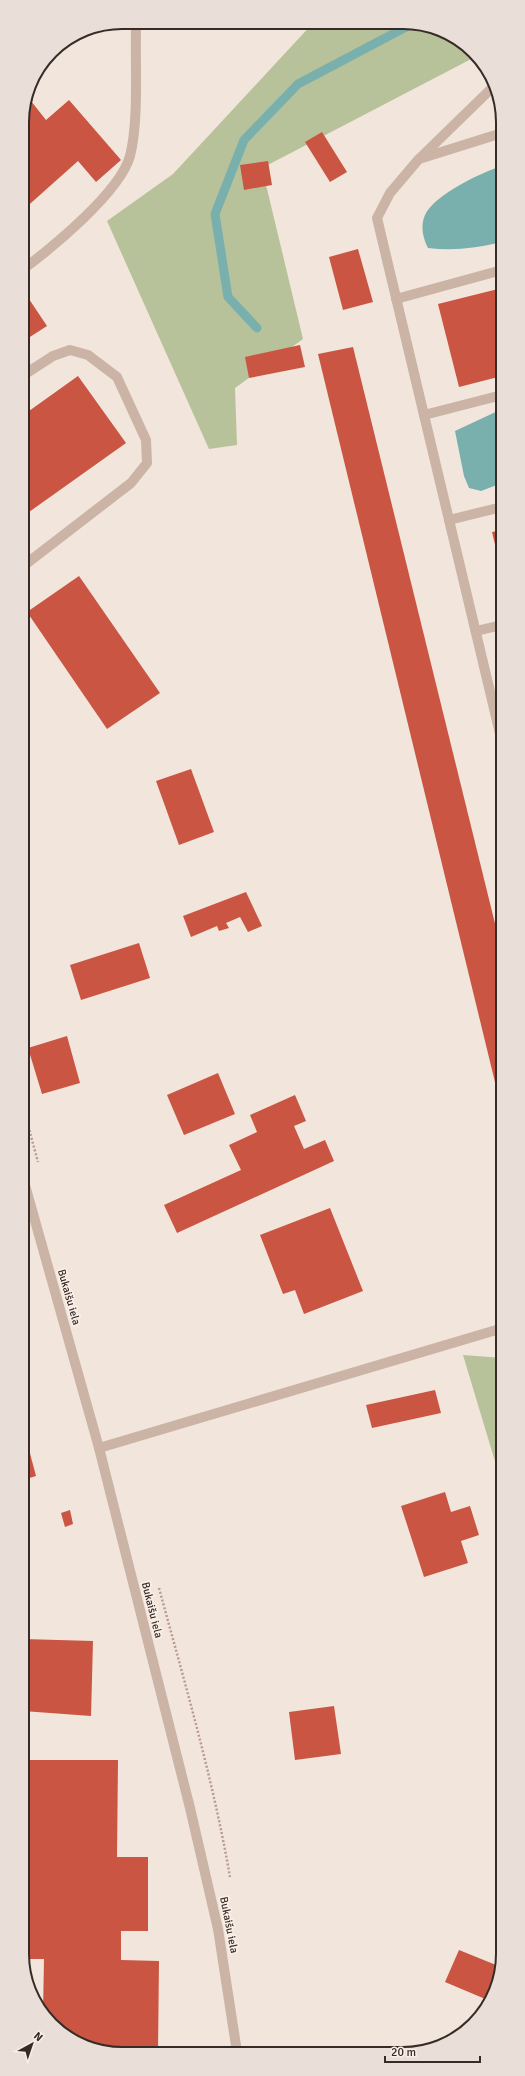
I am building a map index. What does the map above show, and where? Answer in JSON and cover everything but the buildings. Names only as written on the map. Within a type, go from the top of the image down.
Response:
[{"type":"street","points":[[29,264],[91,212],[120,177],[130,157],[134,122],[136,29]]},
{"type":"street","points":[[490,90],[418,160],[390,193],[377,218],[496,716]]},
{"type":"street","points":[[418,160],[496,135]]},
{"type":"street","points":[[396,298],[496,272]]},
{"type":"street","points":[[29,371],[53,356],[70,350],[88,355],[117,377],[146,440],[147,463],[131,483],[29,562]]},
{"type":"street","points":[[424,416],[496,397]]},
{"type":"street","points":[[449,520],[496,508]]},
{"type":"street","points":[[476,631],[496,626]]},
{"type":"street","name":"Bukaišu iela","points":[[29,1199],[99,1448],[217,1921],[236,2047]]},
{"type":"street","points":[[99,1448],[496,1330]]},
{"type":"green space","points":[[307,29],[409,29],[421,31],[444,39],[464,52],[471,59],[262,168],[303,339],[235,388],[237,445],[209,449],[107,221],[173,174]]},
{"type":"green space","points":[[463,1355],[496,1357],[496,1465]]},
{"type":"water","points":[[496,168],[496,243],[465,248],[428,248],[422,228],[423,219],[430,207],[459,185]]},
{"type":"water","points":[[496,412],[496,485],[481,491],[469,488],[464,476],[455,431]]},
{"type":"waterway","points":[[257,328],[228,297],[215,214],[244,140],[298,84],[402,29]]}]
